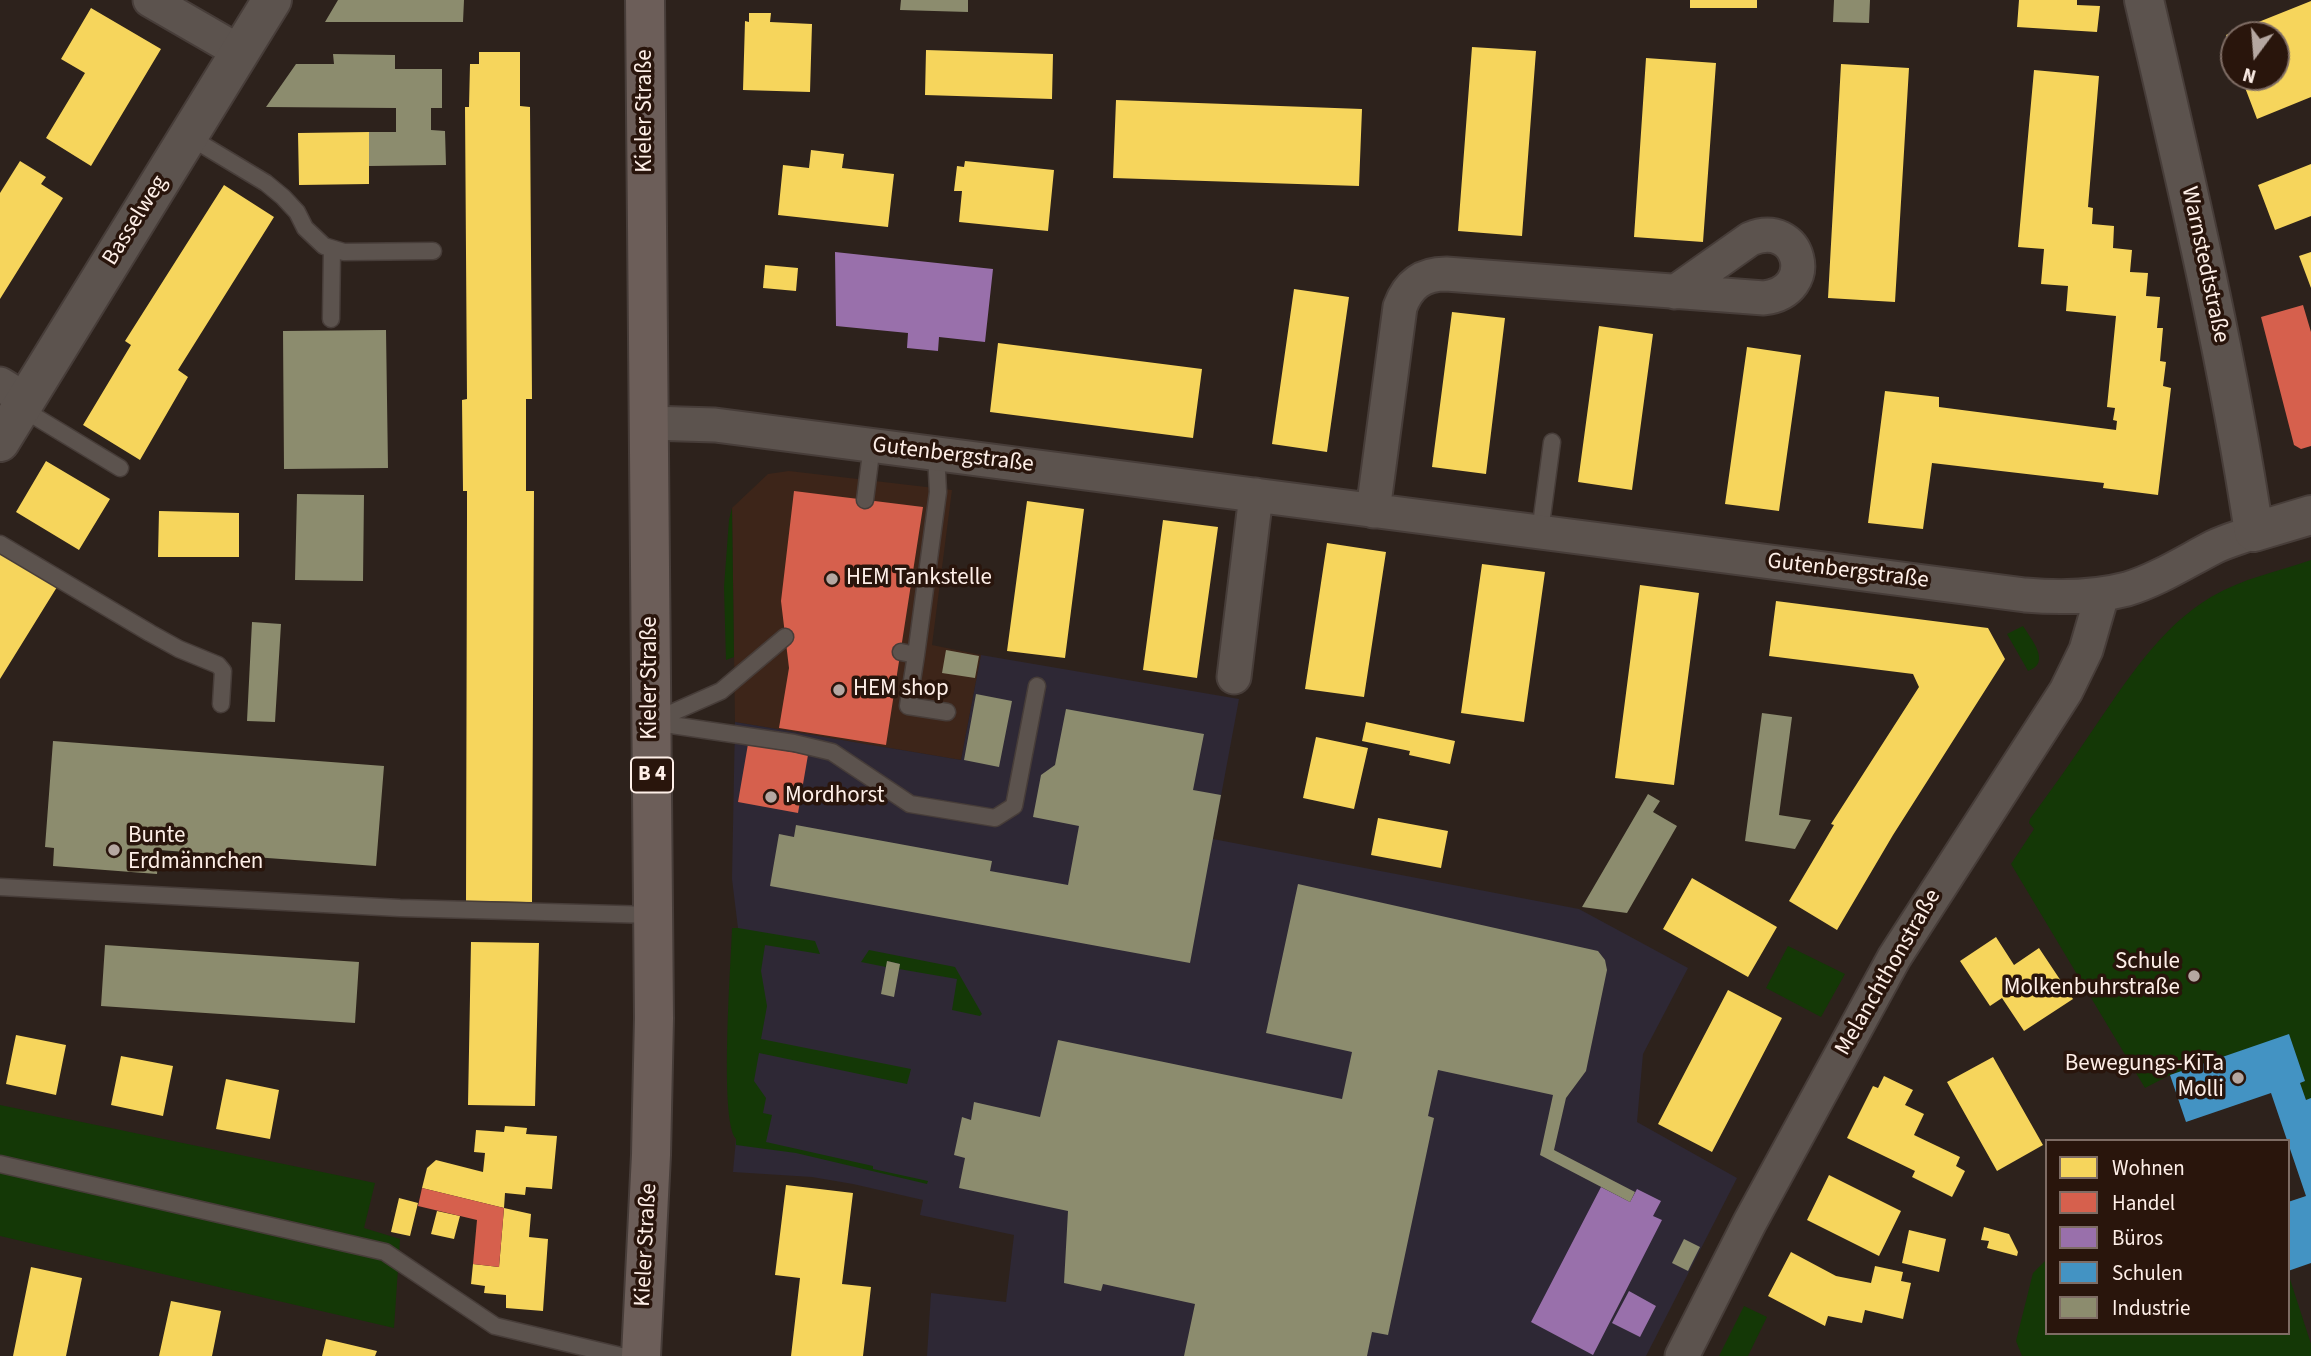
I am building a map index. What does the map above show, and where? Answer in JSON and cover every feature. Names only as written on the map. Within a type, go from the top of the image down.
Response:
[{"type":"main road","name":"Kieler Straße","points":[[641,1356],[651,1155],[653,915],[645,0]]},
{"type":"street","points":[[150,0],[240,52]]},
{"type":"street","name":"Basselweg","points":[[0,442],[16,397],[188,136],[272,0]]},
{"type":"street","name":"Warnstedtstraße","points":[[2144,0],[2209,282],[2243,457],[2254,532]]},
{"type":"street","points":[[1373,511],[1401,307],[1407,292],[1418,280],[1426,276],[1446,274],[1675,292]]},
{"type":"street","name":"Gutenbergstraße","points":[[649,423],[715,425],[2025,595],[2067,598],[2102,595],[2129,588],[2217,546],[2311,515]]},
{"type":"street","points":[[1234,677],[1256,495]]},
{"type":"street","name":"Melanchthonstraße","points":[[1682,1356],[1756,1210],[1894,958],[2071,681],[2092,632],[2102,595]]},
{"type":"lane","points":[[188,136],[266,183],[290,205],[315,240],[332,250],[433,251]]},
{"type":"lane","points":[[331,319],[332,250]]},
{"type":"lane","points":[[16,397],[120,468]]},
{"type":"lane","points":[[1540,532],[1552,442]]},
{"type":"lane","points":[[864,500],[873,445]]},
{"type":"lane","points":[[936,454],[938,492],[909,654],[908,706],[947,712]]},
{"type":"lane","points":[[0,544],[160,639],[218,665],[223,671],[221,704]]},
{"type":"lane","points":[[651,722],[721,691],[785,637]]},
{"type":"lane","points":[[651,722],[794,743],[832,752],[910,804],[995,818],[1014,806],[1037,686]]},
{"type":"lane","points":[[0,887],[400,908],[653,915]]},
{"type":"lane","points":[[0,1164],[384,1252],[495,1326],[621,1356]]},
{"type":"shaded area","points":[[789,471],[952,490],[932,645],[981,655],[961,760],[735,722],[732,508],[768,474]]},
{"type":"shaded area","points":[[981,655],[1239,699],[1213,839],[1579,909],[1688,968],[1643,1054],[1637,1122],[1737,1178],[1646,1356],[927,1356],[931,1293],[1006,1302],[1014,1235],[920,1215],[923,1200],[853,1184],[812,1177],[733,1172],[736,1139],[738,928],[732,879],[735,722],[961,760]]},
{"type":"green space","points":[[732,508],[734,657],[726,660],[724,587]]},
{"type":"green space","name":"Schule Molkenbuhrstraße","points":[[2311,560],[2311,1098],[2306,1100],[2300,1083],[2305,1081],[2289,1035],[2170,1075],[2145,1088],[2011,864],[2034,829],[2029,823],[2030,819],[2131,675],[2160,640],[2193,609],[2223,590]]},
{"type":"green space","points":[[2023,626],[2038,650],[2039,657],[2035,667],[2028,671],[2007,634]]},
{"type":"green space","points":[[732,928],[815,941],[820,954],[765,945],[761,971],[767,1006],[761,1039],[911,1069],[907,1084],[759,1053],[754,1081],[766,1098],[763,1113],[772,1115],[766,1142],[873,1166],[873,1169],[928,1181],[927,1184],[796,1153],[736,1145],[728,1103],[727,1073]]},
{"type":"green space","points":[[1788,946],[1845,974],[1821,1017],[1766,988]]},
{"type":"green space","points":[[869,950],[955,967],[982,1014],[980,1016],[952,1010],[957,979],[899,969],[900,964],[888,961],[886,967],[861,962]]},
{"type":"green space","points":[[0,1105],[375,1183],[364,1228],[400,1239],[394,1328],[0,1236]]},
{"type":"green space","points":[[2045,1261],[2045,1335],[2290,1335],[2290,1279],[2311,1344],[2311,1356],[2022,1356],[2016,1341],[2033,1273]]},
{"type":"green space","points":[[1744,1306],[1767,1317],[1748,1356],[1719,1356]]},
{"type":"building: Wohnen","points":[[1690,0],[1757,0],[1757,8],[1690,8]]},
{"type":"building: Wohnen","points":[[2019,0],[2077,0],[2077,5],[2100,6],[2097,32],[2017,27]]},
{"type":"building: Wohnen","points":[[2311,1],[2311,97],[2257,119],[2246,91],[2290,91],[2290,21],[2261,21]]},
{"type":"building: Wohnen","points":[[91,8],[161,49],[91,166],[46,138],[85,73],[61,59]]},
{"type":"building: Wohnen","points":[[749,13],[771,13],[770,22],[812,24],[810,92],[743,90],[745,21],[749,22]]},
{"type":"building: Wohnen","points":[[1472,47],[1536,51],[1522,236],[1458,231]]},
{"type":"building: Wohnen","points":[[926,50],[1053,54],[1052,99],[925,95]]},
{"type":"building: Wohnen","points":[[479,52],[520,52],[520,106],[530,107],[532,399],[526,399],[526,491],[534,491],[532,902],[466,901],[467,491],[463,491],[462,400],[467,399],[465,107],[469,107],[470,64],[479,64]]},
{"type":"building: Wohnen","points":[[1646,58],[1716,63],[1703,242],[1634,237]]},
{"type":"building: Wohnen","points":[[1841,64],[1909,68],[1895,302],[1828,298]]},
{"type":"building: Wohnen","points":[[2034,70],[2099,76],[2088,207],[2093,208],[2092,224],[2114,226],[2113,248],[2132,250],[2130,272],[2148,273],[2146,296],[2160,297],[2157,328],[2163,328],[2160,361],[2166,362],[2163,386],[2171,388],[2158,495],[2103,488],[2104,483],[1932,463],[1923,529],[1868,523],[1885,391],[1939,397],[1939,407],[2116,430],[2117,421],[2113,420],[2115,408],[2107,407],[2116,316],[2066,311],[2068,286],[2041,284],[2044,249],[2018,247]]},
{"type":"building: Wohnen","points":[[1116,100],[1362,109],[1359,186],[1113,178]]},
{"type":"building: Wohnen","points":[[369,132],[369,184],[299,185],[298,133]]},
{"type":"building: Wohnen","points":[[811,150],[844,154],[842,168],[894,174],[888,227],[778,215],[783,165],[809,168]]},
{"type":"building: Wohnen","points":[[20,161],[46,177],[41,184],[63,198],[0,299],[0,193]]},
{"type":"building: Wohnen","points":[[965,161],[1054,170],[1048,231],[959,222],[962,191],[954,191],[957,166],[964,167]]},
{"type":"building: Wohnen","points":[[2311,164],[2311,216],[2275,230],[2258,185]]},
{"type":"building: Wohnen","points":[[224,185],[274,217],[178,370],[188,377],[140,460],[83,425],[131,345],[125,341]]},
{"type":"building: Wohnen","points":[[2311,252],[2311,288],[2299,256]]},
{"type":"building: Wohnen","points":[[765,265],[798,268],[796,291],[763,288]]},
{"type":"building: Wohnen","points":[[1294,289],[1349,297],[1327,452],[1272,444]]},
{"type":"building: Wohnen","points":[[1452,312],[1505,318],[1486,474],[1432,467]]},
{"type":"building: Wohnen","points":[[1599,326],[1653,334],[1632,490],[1578,482]]},
{"type":"building: Wohnen","points":[[998,343],[1202,369],[1193,438],[990,412]]},
{"type":"building: Wohnen","points":[[1747,347],[1801,355],[1779,511],[1725,504]]},
{"type":"building: Wohnen","points":[[46,461],[110,499],[79,550],[16,512]]},
{"type":"building: Wohnen","points":[[1027,501],[1084,509],[1065,658],[1007,651]]},
{"type":"building: Wohnen","points":[[159,511],[239,513],[239,557],[158,557]]},
{"type":"building: Wohnen","points":[[1163,520],[1218,527],[1197,678],[1143,670]]},
{"type":"building: Wohnen","points":[[1327,543],[1386,552],[1364,697],[1305,689]]},
{"type":"building: Wohnen","points":[[0,552],[57,587],[0,679]]},
{"type":"building: Wohnen","points":[[1482,564],[1545,572],[1524,722],[1461,713]]},
{"type":"building: Wohnen","points":[[1640,585],[1699,593],[1674,785],[1615,778]]},
{"type":"building: Wohnen","points":[[1776,601],[1988,628],[2005,659],[1893,835],[1837,930],[1789,901],[1834,825],[1831,824],[1919,687],[1913,674],[1769,656]]},
{"type":"building: Wohnen","points":[[1366,722],[1455,741],[1450,764],[1409,755],[1410,751],[1362,741]]},
{"type":"building: Wohnen","points":[[1316,737],[1368,748],[1354,809],[1303,798]]},
{"type":"building: Wohnen","points":[[1378,818],[1448,831],[1441,868],[1371,855]]},
{"type":"building: Wohnen","points":[[1692,878],[1777,927],[1748,977],[1663,929]]},
{"type":"building: Wohnen","points":[[1996,937],[2014,965],[2039,948],[2073,999],[2024,1031],[2002,998],[1990,1006],[1960,961]]},
{"type":"building: Wohnen","points":[[471,942],[539,943],[535,1106],[468,1105]]},
{"type":"building: Wohnen","points":[[1728,990],[1782,1018],[1712,1152],[1658,1124]]},
{"type":"building: Wohnen","points":[[16,1035],[66,1045],[56,1095],[6,1084]]},
{"type":"building: Wohnen","points":[[121,1056],[173,1066],[163,1116],[111,1105]]},
{"type":"building: Wohnen","points":[[1993,1057],[2043,1145],[1997,1171],[1947,1082]]},
{"type":"building: Wohnen","points":[[1884,1076],[1913,1090],[1905,1105],[1924,1114],[1914,1135],[1960,1157],[1956,1166],[1965,1171],[1952,1197],[1912,1177],[1915,1171],[1847,1138],[1873,1086],[1878,1088]]},
{"type":"building: Wohnen","points":[[226,1079],[279,1090],[270,1139],[216,1129]]},
{"type":"building: Wohnen","points":[[505,1126],[527,1128],[526,1134],[557,1136],[552,1189],[526,1187],[525,1195],[505,1193],[504,1208],[422,1188],[427,1168],[436,1160],[483,1172],[485,1153],[474,1152],[476,1130],[504,1132]]},
{"type":"building: Wohnen","points":[[1829,1175],[1901,1211],[1879,1256],[1807,1220]]},
{"type":"building: Wohnen","points":[[786,1185],[853,1193],[842,1284],[871,1287],[863,1356],[791,1356],[800,1278],[775,1275]]},
{"type":"building: Wohnen","points":[[399,1198],[418,1203],[410,1236],[391,1232]]},
{"type":"building: Wohnen","points":[[504,1208],[531,1214],[529,1237],[548,1239],[543,1311],[506,1308],[506,1295],[484,1293],[485,1286],[471,1284],[473,1264],[499,1267]]},
{"type":"building: Wohnen","points":[[437,1211],[460,1216],[454,1239],[431,1234]]},
{"type":"building: Wohnen","points":[[1984,1227],[2009,1234],[2018,1252],[2017,1256],[1987,1248],[1989,1241],[1981,1240]]},
{"type":"building: Wohnen","points":[[1909,1230],[1946,1239],[1939,1272],[1902,1263]]},
{"type":"building: Wohnen","points":[[1791,1252],[1836,1276],[1871,1283],[1875,1266],[1903,1272],[1901,1281],[1911,1283],[1903,1319],[1865,1310],[1862,1323],[1828,1316],[1825,1326],[1768,1296]]},
{"type":"building: Wohnen","points":[[31,1267],[82,1278],[66,1356],[13,1356]]},
{"type":"building: Wohnen","points":[[171,1301],[221,1311],[212,1356],[159,1356]]},
{"type":"building: Wohnen","points":[[326,1339],[377,1351],[375,1356],[322,1356]]},
{"type":"building: Handel","points":[[2303,305],[2311,332],[2311,446],[2301,449],[2294,445],[2261,317]]},
{"type":"building: Handel","points":[[794,491],[923,507],[886,745],[779,728],[789,668],[781,601]]},
{"type":"building: Handel","points":[[748,744],[808,755],[798,813],[738,802]]},
{"type":"building: Handel","points":[[422,1188],[504,1208],[499,1267],[473,1264],[477,1220],[418,1206]]},
{"type":"building: Büros","points":[[835,252],[993,269],[985,342],[939,337],[938,351],[907,348],[908,333],[836,326]]},
{"type":"building: Büros","points":[[1601,1187],[1630,1202],[1637,1189],[1661,1201],[1653,1216],[1662,1220],[1593,1355],[1531,1322]]},
{"type":"building: Büros","points":[[1629,1291],[1656,1306],[1640,1337],[1612,1323]]},
{"type":"building: Schulen","name":"Bewegungs-KiTa Molli","points":[[2289,1034],[2305,1081],[2300,1083],[2306,1100],[2311,1098],[2311,1263],[2290,1270],[2290,1201],[2306,1196],[2290,1149],[2290,1139],[2287,1139],[2271,1093],[2186,1122],[2170,1075]]},
{"type":"building: Industrie","points":[[338,0],[464,0],[463,22],[325,22]]},
{"type":"building: Industrie","points":[[901,0],[968,0],[968,12],[900,10]]},
{"type":"building: Industrie","points":[[1834,0],[1870,0],[1869,23],[1833,22]]},
{"type":"building: Industrie","points":[[333,54],[395,55],[395,69],[442,69],[442,108],[431,108],[431,130],[445,131],[446,165],[369,166],[369,132],[396,132],[396,108],[266,107],[296,64],[334,64]]},
{"type":"building: Industrie","points":[[386,330],[388,468],[284,469],[283,331]]},
{"type":"building: Industrie","points":[[297,494],[364,495],[363,581],[295,580]]},
{"type":"building: Industrie","points":[[252,622],[281,624],[275,722],[247,721]]},
{"type":"building: Industrie","points":[[946,650],[979,656],[975,678],[942,673]]},
{"type":"building: Industrie","points":[[976,694],[1012,701],[999,767],[964,760]]},
{"type":"building: Industrie","points":[[1066,709],[1204,734],[1193,790],[1221,795],[1190,963],[770,886],[779,834],[794,837],[796,825],[992,861],[990,871],[1068,885],[1079,826],[1033,817],[1041,775],[1055,765]]},
{"type":"building: Industrie","points":[[1762,713],[1792,717],[1779,815],[1811,820],[1795,849],[1745,841]]},
{"type":"building: Industrie","points":[[53,741],[384,766],[376,866],[159,850],[157,874],[53,866],[54,848],[45,847]]},
{"type":"building: Industrie","points":[[1648,794],[1660,801],[1653,812],[1677,826],[1627,913],[1582,907]]},
{"type":"building: Industrie","points":[[1298,884],[1598,951],[1605,960],[1607,970],[1586,1071],[1566,1098],[1554,1150],[1635,1192],[1630,1202],[1540,1155],[1553,1095],[1438,1070],[1428,1116],[1434,1118],[1388,1335],[1372,1332],[1367,1356],[1184,1356],[1195,1304],[1103,1284],[1101,1291],[1064,1283],[1068,1211],[959,1188],[965,1158],[954,1155],[962,1117],[971,1120],[974,1102],[1040,1117],[1058,1040],[1342,1099],[1352,1052],[1266,1033]]},
{"type":"building: Industrie","points":[[105,945],[359,962],[355,1023],[101,1006]]},
{"type":"building: Industrie","points":[[887,961],[900,964],[894,997],[881,994]]},
{"type":"building: Industrie","points":[[1684,1239],[1700,1247],[1688,1271],[1672,1263]]},
{"type":"place","name":"HEM Tankstelle","points":[[832,579]]},
{"type":"place","name":"HEM shop","points":[[839,690]]},
{"type":"place","name":"Mordhorst","points":[[771,797]]},
{"type":"place","name":"Bunte Erdmännchen","points":[[114,850]]},
{"type":"place","name":"Schule Molkenbuhrstraße","points":[[2194,976]]},
{"type":"place","name":"Bewegungs-KiTa Molli","points":[[2238,1078]]}]
